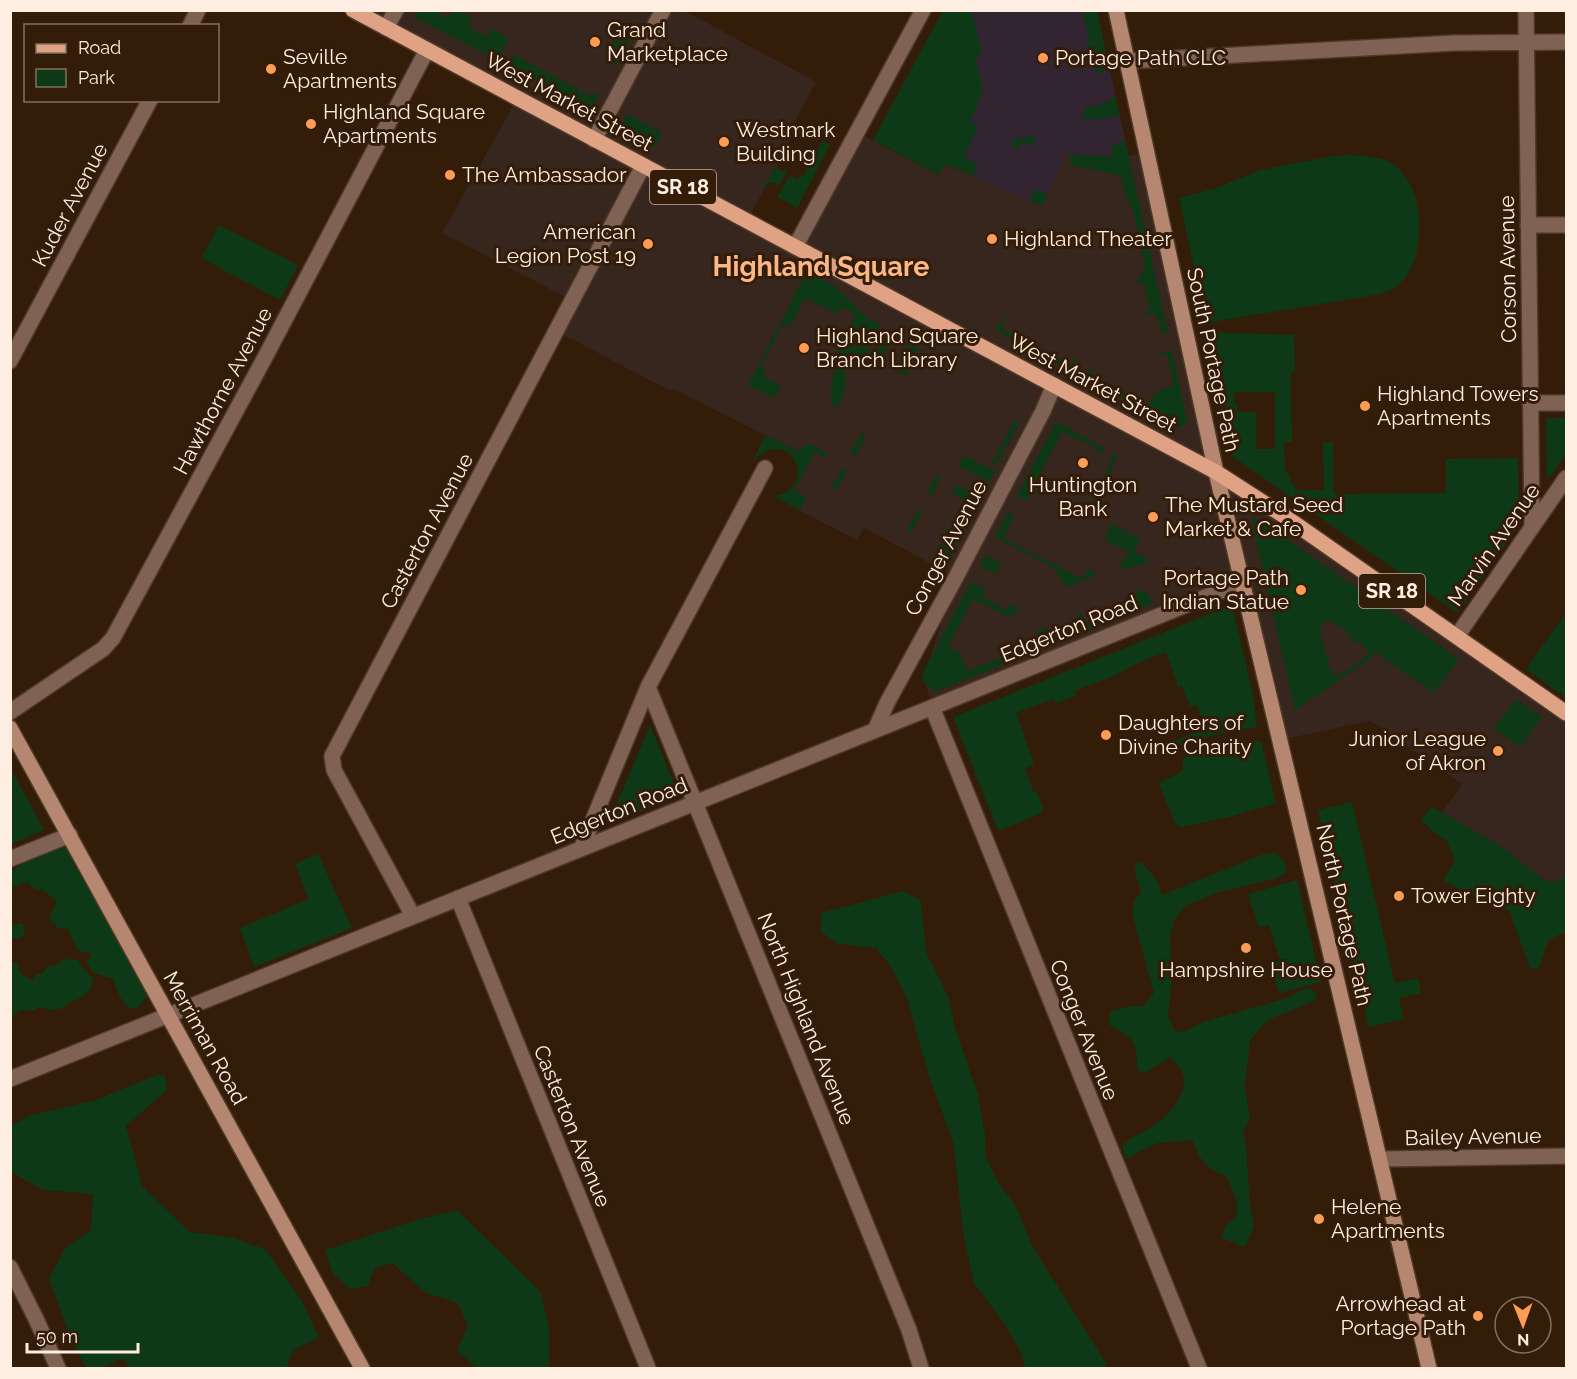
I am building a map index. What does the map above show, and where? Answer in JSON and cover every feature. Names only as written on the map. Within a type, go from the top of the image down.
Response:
[{"type":"main road","name":"West Market Street","points":[[353,10],[1216,472],[1284,516],[1566,713]]},
{"type":"main road","name":"South Portage Path","points":[[1116,10],[1216,472]]},
{"type":"main road","name":"North Portage Path","points":[[1216,472],[1429,1368]]},
{"type":"main road","name":"Merriman Road","points":[[10,728],[362,1368]]},
{"type":"street","points":[[191,24],[198,10]]},
{"type":"street","points":[[386,28],[396,10]]},
{"type":"street","points":[[594,140],[663,10]]},
{"type":"street","points":[[795,247],[923,10]]},
{"type":"street","name":"Corson Avenue","points":[[1526,10],[1532,527]]},
{"type":"street","points":[[1127,61],[1454,43],[1566,42]]},
{"type":"street","name":"Hawthorne Avenue","points":[[10,712],[103,649],[116,632],[258,371],[428,50]]},
{"type":"street","name":"Kuder Avenue","points":[[10,361],[149,102]]},
{"type":"street","name":"Casterton Avenue","points":[[413,916],[334,770],[332,756],[643,166]]},
{"type":"street","points":[[1528,225],[1566,225]]},
{"type":"street","name":"Conger Avenue","points":[[875,730],[1054,385]]},
{"type":"street","points":[[1530,403],[1566,403]]},
{"type":"street","points":[[581,849],[648,687],[765,468]]},
{"type":"street","name":"Marvin Avenue","points":[[1457,636],[1566,478]]},
{"type":"street","name":"Edgerton Road","points":[[10,1079],[1243,582]]},
{"type":"street","name":"North Highland Avenue","points":[[648,687],[905,1318],[921,1368]]},
{"type":"street","name":"Conger Avenue","points":[[932,707],[1199,1368]]},
{"type":"street","points":[[10,859],[70,835]]},
{"type":"street","name":"Casterton Avenue","points":[[458,898],[648,1368]]},
{"type":"street","name":"Bailey Avenue","points":[[1380,1159],[1566,1156]]},
{"type":"street","points":[[10,1267],[38,1321],[58,1368]]},
{"type":"shaded area","points":[[353,11],[685,11],[816,82],[790,130],[794,133],[747,221],[794,247],[857,132],[938,175],[944,164],[1042,206],[1063,154],[1122,158],[1146,152],[1216,472],[1566,713],[1566,889],[1559,899],[1440,816],[1462,784],[1371,721],[1280,740],[1242,582],[932,707],[924,677],[956,577],[864,528],[857,540],[787,504],[811,459],[674,389],[669,390],[556,331],[571,300],[442,233],[517,99]]},
{"type":"shaded area","points":[[951,11],[1097,11],[1129,157],[1063,154],[1062,163],[1042,206],[934,160],[885,133]]},
{"type":"green space","points":[[943,10],[972,11],[982,56],[975,58],[983,90],[970,122],[978,126],[964,157],[977,164],[973,176],[945,164],[939,175],[873,140]]},
{"type":"green space","points":[[417,11],[434,11],[448,18],[452,11],[461,11],[472,18],[468,27],[487,37],[492,29],[509,38],[497,60],[418,19]]},
{"type":"green space","points":[[1082,11],[1097,11],[1107,57],[1102,74],[1096,74],[1093,58],[1090,58],[1086,42],[1089,41]]},
{"type":"green space","points":[[622,26],[634,32],[617,64],[605,58]]},
{"type":"green space","points":[[514,55],[590,96],[594,92],[599,96],[591,108],[582,107],[508,67]]},
{"type":"green space","points":[[1115,95],[1120,116],[1101,119],[1080,118],[1088,105],[1099,108],[1099,104],[1107,102]]},
{"type":"green space","points":[[628,114],[662,133],[655,148],[622,130],[621,127]]},
{"type":"green space","points":[[1031,136],[1036,138],[1034,146],[1021,142],[1018,150],[1010,144],[1013,140]]},
{"type":"green space","points":[[1125,140],[1168,333],[1161,332],[1156,314],[1142,316],[1150,311],[1144,283],[1136,285],[1145,266],[1133,210],[1125,195],[1122,178],[1114,174],[1071,165],[1070,154],[1111,157],[1112,146]]},
{"type":"green space","points":[[822,141],[830,145],[797,208],[777,197],[790,175],[798,180],[801,175],[803,176]]},
{"type":"green space","points":[[1349,155],[1373,157],[1389,162],[1405,176],[1413,190],[1420,225],[1414,260],[1407,275],[1395,288],[1375,295],[1206,323],[1179,198],[1216,188],[1260,170]]},
{"type":"green space","points":[[778,162],[777,168],[784,172],[786,168],[788,169],[778,187],[775,182],[769,182],[764,190],[763,189]]},
{"type":"green space","points":[[1035,189],[1047,194],[1042,206],[1029,200]]},
{"type":"green space","points":[[219,225],[298,265],[280,300],[201,258]]},
{"type":"green space","points":[[807,271],[834,286],[867,318],[880,325],[856,371],[845,369],[845,392],[836,408],[831,404],[832,380],[843,359],[835,357],[844,328],[848,330],[856,314],[841,307],[837,314],[805,298],[790,327],[783,324],[761,366],[766,370],[763,376],[781,386],[774,398],[748,385]]},
{"type":"green space","points":[[1003,317],[1006,318],[1001,328],[1071,364],[1077,358],[1071,371],[996,330]]},
{"type":"green space","points":[[880,330],[892,336],[880,361],[867,354],[881,347],[877,336]]},
{"type":"green space","points":[[1208,332],[1294,335],[1295,372],[1291,372],[1292,442],[1284,443],[1285,469],[1296,490],[1324,490],[1323,442],[1333,442],[1334,494],[1446,493],[1446,459],[1518,458],[1519,525],[1460,610],[1456,612],[1233,457],[1228,422]],"holes":[[[1235,392],[1275,392],[1275,449],[1256,449],[1256,412],[1237,412],[1237,404],[1234,403]]]},
{"type":"green space","points":[[908,344],[919,349],[916,355],[905,358],[909,372],[907,375],[895,369]]},
{"type":"green space","points":[[1172,351],[1187,421],[1182,427],[1086,378],[1092,366],[1094,367],[1091,374],[1148,405],[1158,391],[1174,385],[1167,355],[1157,354]]},
{"type":"green space","points":[[1546,418],[1566,418],[1566,454],[1550,477],[1547,476]]},
{"type":"green space","points":[[1014,421],[1019,423],[996,465],[992,463]]},
{"type":"green space","points":[[1056,422],[1104,448],[1100,454],[1096,452],[1097,448],[1062,432],[1027,501],[1017,496]]},
{"type":"green space","points":[[862,433],[865,437],[856,455],[852,455],[850,452]]},
{"type":"green space","points":[[766,435],[796,451],[811,444],[829,454],[826,457],[815,452],[794,491],[807,498],[800,510],[773,496],[787,491],[795,483],[798,472],[796,462],[789,454],[780,449],[767,451],[753,460]]},
{"type":"green space","points":[[1113,453],[1118,455],[1096,501],[1092,499],[1112,461],[1109,459]]},
{"type":"green space","points":[[964,456],[995,471],[990,482],[958,466]]},
{"type":"green space","points":[[843,468],[847,471],[837,489],[833,489],[832,486]]},
{"type":"green space","points":[[938,474],[941,477],[932,495],[928,495],[926,493]]},
{"type":"green space","points":[[956,485],[982,497],[944,570],[931,563],[964,500],[952,493]]},
{"type":"green space","points":[[919,509],[922,512],[912,532],[908,532],[907,529]]},
{"type":"green space","points":[[1008,512],[1014,515],[1003,538],[1082,579],[1089,569],[1095,572],[1094,576],[1066,587],[1054,568],[995,537]]},
{"type":"green space","points":[[1251,517],[1265,524],[1459,659],[1434,693],[1375,652],[1370,659],[1295,710]],"holes":[[[1325,621],[1331,621],[1342,629],[1344,628],[1355,644],[1360,641],[1369,654],[1336,677],[1326,663],[1330,660],[1323,650],[1326,648],[1320,637],[1322,636],[1320,628]]]},
{"type":"green space","points":[[1112,524],[1140,539],[1134,551],[1148,559],[1149,562],[1125,569],[1121,568],[1120,565],[1129,552],[1106,540],[1105,537]]},
{"type":"green space","points":[[985,555],[1001,563],[995,574],[980,566]]},
{"type":"green space","points":[[971,582],[986,590],[983,597],[1006,610],[1010,604],[1020,610],[1009,617],[973,599],[948,647],[960,653],[967,671],[1040,643],[1036,631],[1047,627],[1053,644],[937,691],[929,688],[923,681],[923,672]]},
{"type":"green space","points":[[1134,590],[1147,592],[1153,603],[1083,632],[1076,615],[1081,613],[1086,622],[1137,603]]},
{"type":"green space","points":[[1232,605],[1253,694],[1257,727],[1217,734],[1177,747],[1172,742],[1205,728],[1197,705],[1190,707],[1182,686],[1178,687],[1166,652],[1147,659],[1111,677],[1075,691],[1076,696],[1056,703],[1054,699],[1016,713],[1034,764],[1025,768],[1033,791],[1037,792],[1043,807],[1040,814],[998,831],[953,717]]},
{"type":"green space","points":[[1566,613],[1566,698],[1527,670]]},
{"type":"green space","points":[[1516,699],[1542,717],[1520,747],[1494,729]]},
{"type":"green space","points":[[650,725],[679,796],[608,825]]},
{"type":"green space","points":[[1238,741],[1261,741],[1276,803],[1229,817],[1182,827],[1175,824],[1159,783],[1183,771],[1183,759],[1189,755],[1209,747]]},
{"type":"green space","points":[[11,769],[44,830],[10,844]]},
{"type":"green space","points":[[1352,802],[1395,983],[1418,978],[1421,993],[1399,998],[1404,1019],[1369,1027],[1318,810]]},
{"type":"green space","points":[[1432,807],[1499,845],[1544,880],[1558,883],[1566,872],[1566,934],[1560,934],[1548,941],[1539,969],[1530,968],[1509,910],[1493,907],[1484,899],[1466,893],[1443,880],[1455,861],[1447,841],[1432,831],[1421,819]]},
{"type":"green space","points":[[59,846],[67,848],[74,858],[75,868],[83,870],[86,876],[84,880],[90,883],[147,985],[147,996],[139,1007],[129,1009],[119,995],[114,979],[93,973],[86,961],[90,959],[91,954],[77,950],[68,929],[58,928],[49,918],[57,902],[42,889],[36,890],[27,882],[11,888],[10,870],[15,870],[23,857]]},
{"type":"green space","points":[[1275,852],[1284,861],[1287,871],[1277,878],[1220,892],[1187,905],[1175,919],[1170,936],[1172,976],[1168,1017],[1175,1031],[1184,1032],[1203,1022],[1290,997],[1309,988],[1317,994],[1314,1001],[1268,1020],[1250,1040],[1245,1086],[1250,1119],[1243,1132],[1254,1226],[1245,1247],[1221,1238],[1226,1225],[1237,1216],[1236,1198],[1226,1176],[1205,1163],[1192,1140],[1157,1143],[1126,1159],[1122,1147],[1153,1126],[1171,1110],[1181,1095],[1184,1079],[1180,1068],[1170,1057],[1147,1072],[1138,1071],[1135,1046],[1129,1038],[1108,1024],[1111,1011],[1130,1006],[1143,1006],[1154,993],[1132,914],[1134,901],[1141,892],[1135,864],[1141,862],[1156,879],[1162,895],[1261,855]]},
{"type":"green space","points":[[318,854],[352,928],[254,967],[240,928],[309,899],[295,864]]},
{"type":"green space","points":[[1297,880],[1321,982],[1279,993],[1269,963],[1280,960],[1269,925],[1258,927],[1248,894]]},
{"type":"green space","points":[[903,891],[921,901],[926,952],[948,996],[955,1027],[978,1095],[985,1134],[986,1157],[998,1182],[1017,1208],[1031,1244],[1109,1368],[1025,1368],[1022,1354],[1004,1323],[974,1283],[963,1232],[954,1145],[928,1073],[907,998],[891,967],[876,948],[839,944],[821,932],[821,913]]},
{"type":"green space","points":[[11,922],[13,925],[21,923],[25,927],[23,936],[17,939],[11,938]]},
{"type":"green space","points":[[65,959],[78,960],[81,967],[93,978],[87,993],[61,1008],[52,1010],[40,1007],[35,1010],[19,1011],[11,1018],[11,960],[19,965],[18,970],[32,980],[36,975],[43,973],[47,967],[56,965]]},
{"type":"green space","points":[[156,1075],[165,1075],[167,1090],[126,1126],[142,1186],[190,1232],[230,1237],[265,1249],[302,1301],[319,1338],[293,1350],[287,1368],[128,1368],[124,1358],[102,1368],[86,1368],[73,1343],[49,1279],[65,1248],[91,1230],[93,1194],[43,1190],[11,1172],[11,1126],[28,1116],[96,1100]]},
{"type":"green space","points":[[457,1210],[540,1291],[549,1326],[549,1368],[476,1368],[457,1350],[468,1326],[458,1303],[426,1293],[392,1263],[374,1269],[368,1286],[351,1289],[333,1274],[325,1250],[417,1220]]},
{"type":"place","name":"Grand Marketplace","points":[[595,42]]},
{"type":"place","name":"Portage Path CLC","points":[[1043,58]]},
{"type":"place","name":"Seville Apartments","points":[[271,69]]},
{"type":"place","name":"Highland Square Apartments","points":[[311,124]]},
{"type":"place","name":"Westmark Building","points":[[724,142]]},
{"type":"place","name":"The Ambassador","points":[[450,175]]},
{"type":"place","name":"Highland Theater","points":[[992,239]]},
{"type":"place","name":"American Legion Post 19","points":[[648,244]]},
{"type":"place","name":"Highland Square Branch Library","points":[[804,348]]},
{"type":"place","name":"Highland Towers Apartments","points":[[1365,406]]},
{"type":"place","name":"Huntington Bank","points":[[1083,463]]},
{"type":"place","name":"The Mustard Seed Market & Cafe","points":[[1153,517]]},
{"type":"place","name":"Portage Path Indian Statue","points":[[1301,590]]},
{"type":"place","name":"Daughters of Divine Charity","points":[[1106,735]]},
{"type":"place","name":"Junior League of Akron","points":[[1498,751]]},
{"type":"place","name":"Tower Eighty","points":[[1399,896]]},
{"type":"place","name":"Hampshire House","points":[[1246,948]]},
{"type":"place","name":"Helene Apartments","points":[[1319,1219]]},
{"type":"place","name":"Arrowhead at Portage Path","points":[[1478,1316]]},
{"type":"district","name":"Highland Square","points":[[821,267]]}]
